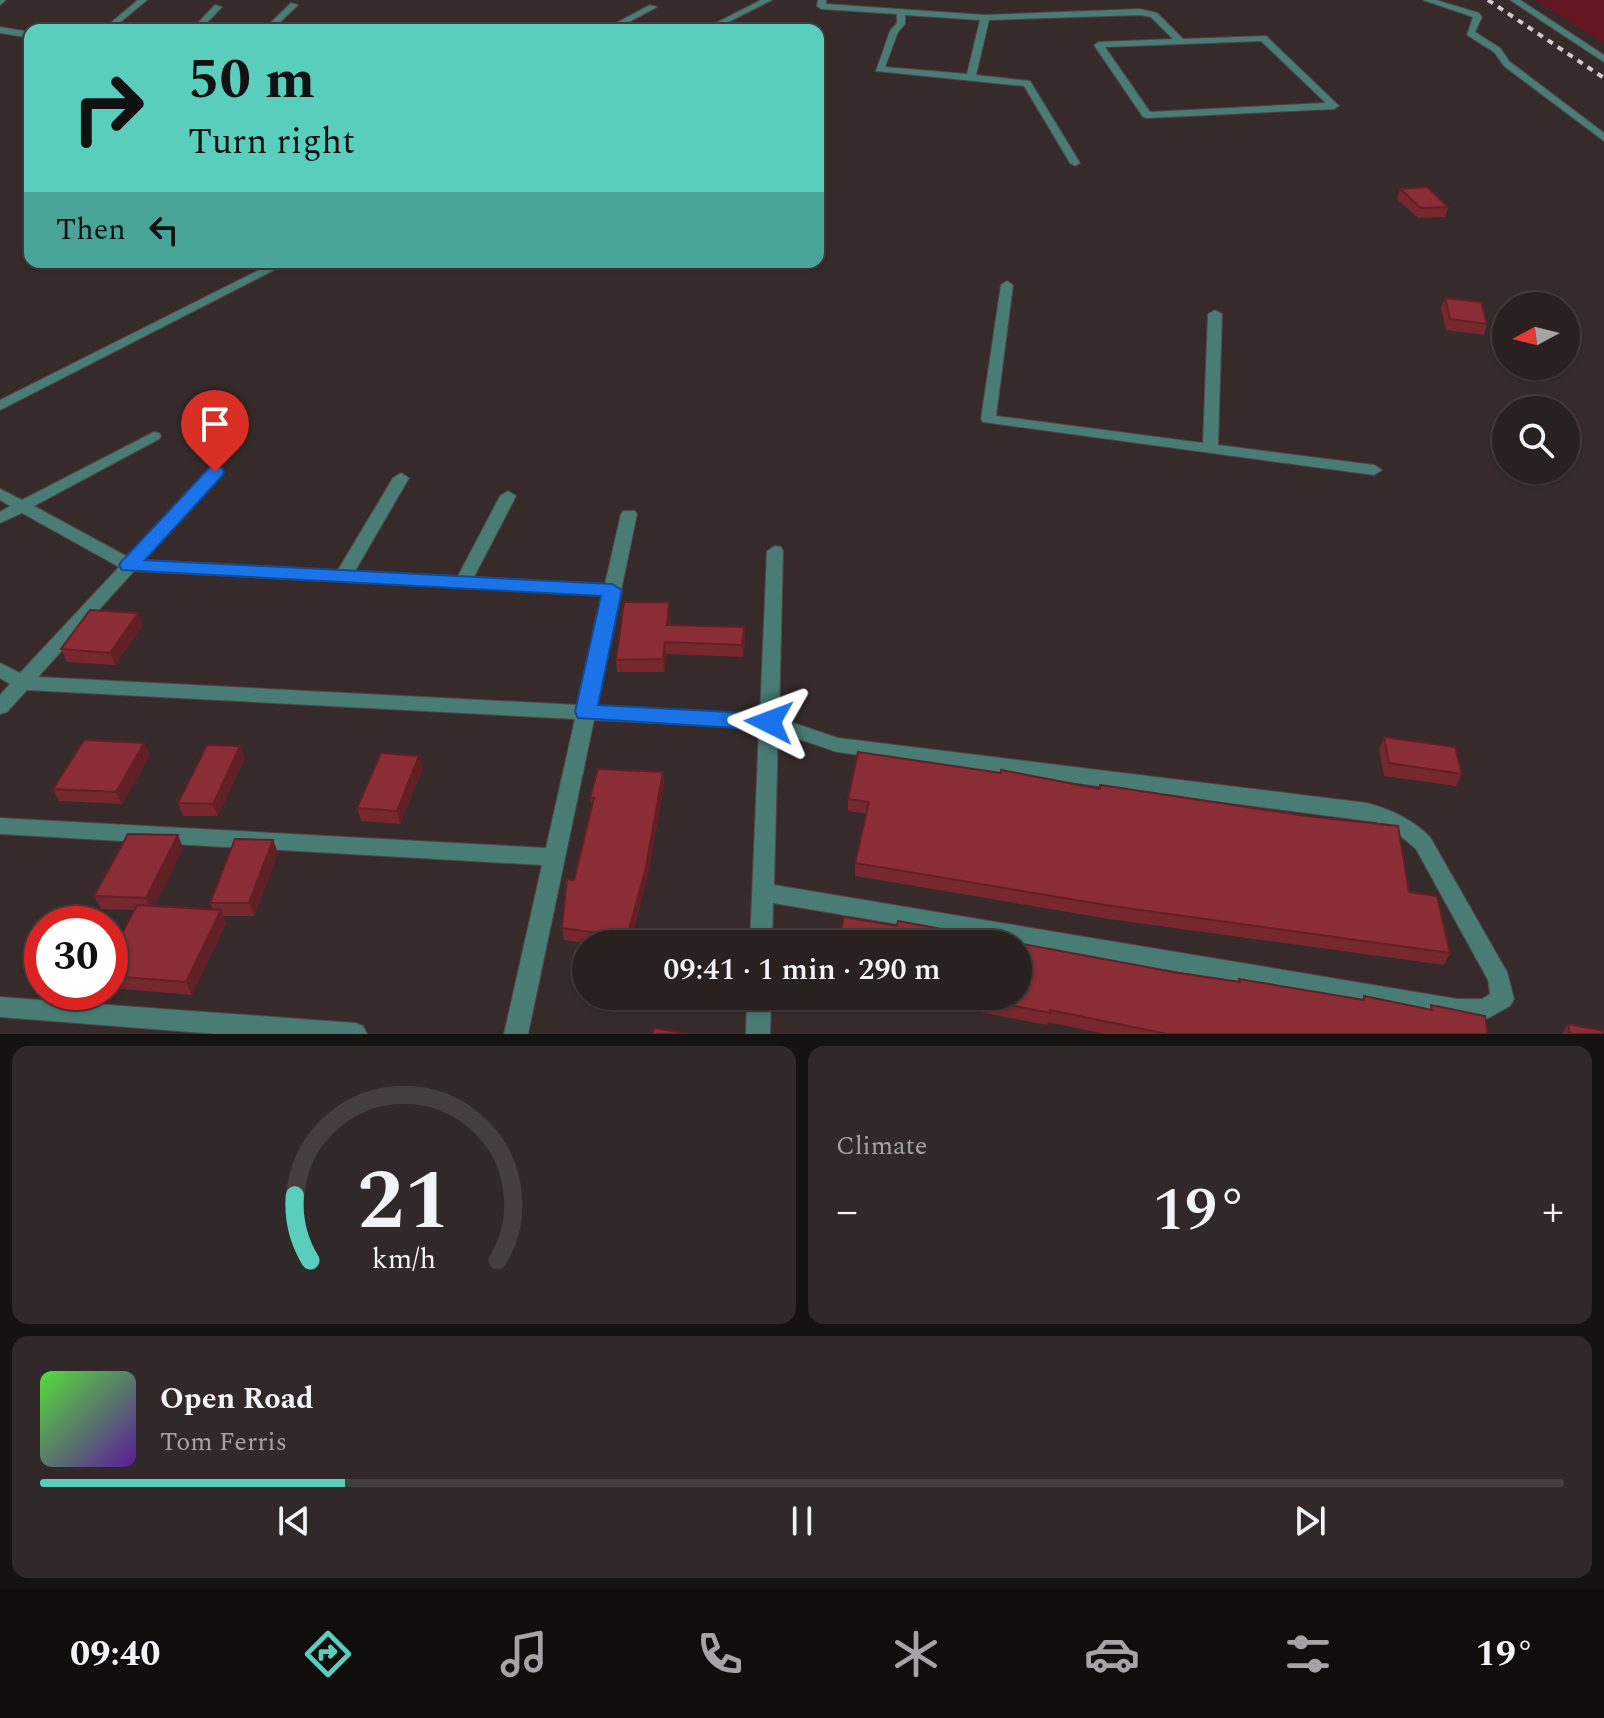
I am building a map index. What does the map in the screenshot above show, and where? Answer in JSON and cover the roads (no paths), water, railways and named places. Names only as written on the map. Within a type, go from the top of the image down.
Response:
[{"type":"street","points":[[113,24],[143,0]]},
{"type":"street","points":[[718,24],[768,0]]},
{"type":"street","points":[[822,0],[821,6],[985,18],[1140,12],[1154,15],[1181,42],[1263,38],[1334,106],[1147,115],[1099,45],[1181,42]]},
{"type":"street","points":[[1427,0],[1476,15],[1478,17],[1470,33],[1497,50],[1507,64],[1604,138]]},
{"type":"street","points":[[1514,0],[1604,59]]},
{"type":"street","points":[[273,24],[294,5]]},
{"type":"street","points":[[201,24],[218,7]]},
{"type":"street","points":[[619,24],[653,7]]},
{"type":"street","points":[[901,12],[901,24],[894,31],[879,69],[1027,83],[1075,163]]},
{"type":"street","points":[[971,76],[985,18]]},
{"type":"street","points":[[0,30],[24,34]]},
{"type":"street","points":[[0,406],[272,268]]},
{"type":"street","points":[[1007,285],[988,419],[1374,470]]},
{"type":"street","points":[[1210,448],[1215,314]]},
{"type":"street","points":[[0,518],[154,436]]},
{"type":"street","points":[[0,707],[215,472]]},
{"type":"street","points":[[343,577],[401,478]]},
{"type":"street","points":[[0,494],[129,565],[612,590]]},
{"type":"street","points":[[463,583],[508,496]]},
{"type":"street","points":[[516,1034],[629,514]]},
{"type":"street","points":[[762,930],[775,551]]},
{"type":"street","points":[[0,669],[21,683],[769,722],[837,745],[1367,811],[1389,816],[1407,827],[1423,843],[1499,979],[1502,999],[1485,1010],[1457,1009],[763,892]]},
{"type":"street","points":[[0,826],[555,857]]},
{"type":"street","points":[[0,1007],[355,1034]]},
{"type":"street","points":[[758,1034],[759,1010]]},
{"type":"railway","points":[[1488,0],[1604,78]]}]
